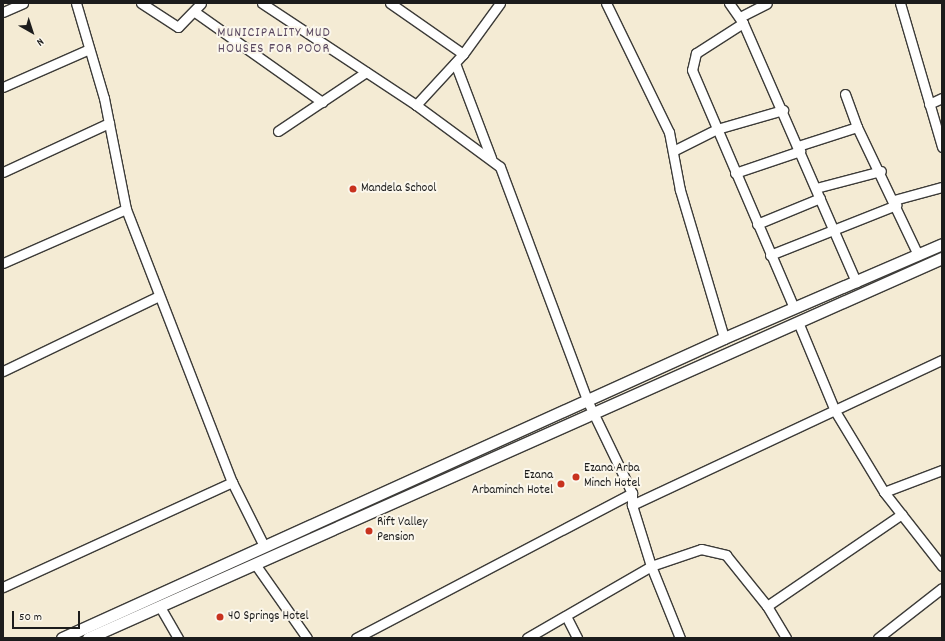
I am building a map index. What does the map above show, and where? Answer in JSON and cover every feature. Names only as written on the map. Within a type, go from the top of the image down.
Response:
[{"type":"street","points":[[3,12],[23,3]]},
{"type":"street","points":[[76,3],[109,123],[126,210],[157,297],[180,344],[232,482],[264,546]]},
{"type":"street","points":[[141,3],[178,26],[195,12],[202,3]]},
{"type":"street","points":[[262,3],[416,105],[491,158],[500,167],[592,413],[632,493],[632,505],[651,566],[680,638]]},
{"type":"street","points":[[390,3],[463,54]]},
{"type":"street","points":[[416,105],[463,54],[500,3]]},
{"type":"street","points":[[606,3],[669,132],[680,190],[724,338]]},
{"type":"street","points":[[729,3],[742,20],[783,110],[856,282]]},
{"type":"street","points":[[767,3],[706,45],[696,53],[692,63],[735,173],[794,308]]},
{"type":"street","points":[[900,3],[942,147]]},
{"type":"street","points":[[195,12],[322,102]]},
{"type":"street","points":[[3,87],[89,49]]},
{"type":"street","points":[[455,63],[491,158]]},
{"type":"street","points":[[278,131],[366,72]]},
{"type":"street","points":[[845,94],[857,127],[880,171],[918,254]]},
{"type":"street","points":[[929,104],[942,98]]},
{"type":"street","points":[[673,151],[717,129],[783,110]]},
{"type":"street","points":[[3,172],[109,123]]},
{"type":"street","points":[[735,173],[857,127]]},
{"type":"street","points":[[816,188],[880,171]]},
{"type":"street","points":[[770,255],[836,232],[895,203],[942,187]]},
{"type":"street","points":[[757,224],[820,198]]},
{"type":"street","points":[[3,263],[126,210]]},
{"type":"street","points":[[62,638],[724,338],[942,244]]},
{"type":"street","points":[[88,638],[103,635],[160,607],[255,564],[942,258]]},
{"type":"street","points":[[3,371],[157,297]]},
{"type":"street","points":[[798,322],[835,411],[884,492],[942,566]]},
{"type":"street","points":[[632,505],[942,360]]},
{"type":"street","points":[[884,492],[942,470]]},
{"type":"street","points":[[3,587],[232,482]]},
{"type":"street","points":[[356,638],[632,493]]},
{"type":"street","points":[[767,606],[902,514]]},
{"type":"street","points":[[527,638],[651,566],[702,549],[726,555],[767,606],[786,638]]},
{"type":"street","points":[[255,564],[307,638]]},
{"type":"street","points":[[878,638],[942,588]]},
{"type":"street","points":[[160,607],[178,638]]},
{"type":"street","points":[[566,616],[577,638]]},
{"type":"place","name":"Mandela School","points":[[353,189]]},
{"type":"place","name":"Ezana Arba Minch Hotel","points":[[576,477]]},
{"type":"place","name":"Ezana Arbaminch Hotel","points":[[561,484]]},
{"type":"place","name":"Rift Valley Pension","points":[[369,531]]},
{"type":"place","name":"40 Springs Hotel","points":[[220,617]]},
{"type":"district","name":"MUNICIPALITY MUD HOUSES FOR POOR","points":[[274,42]]}]
